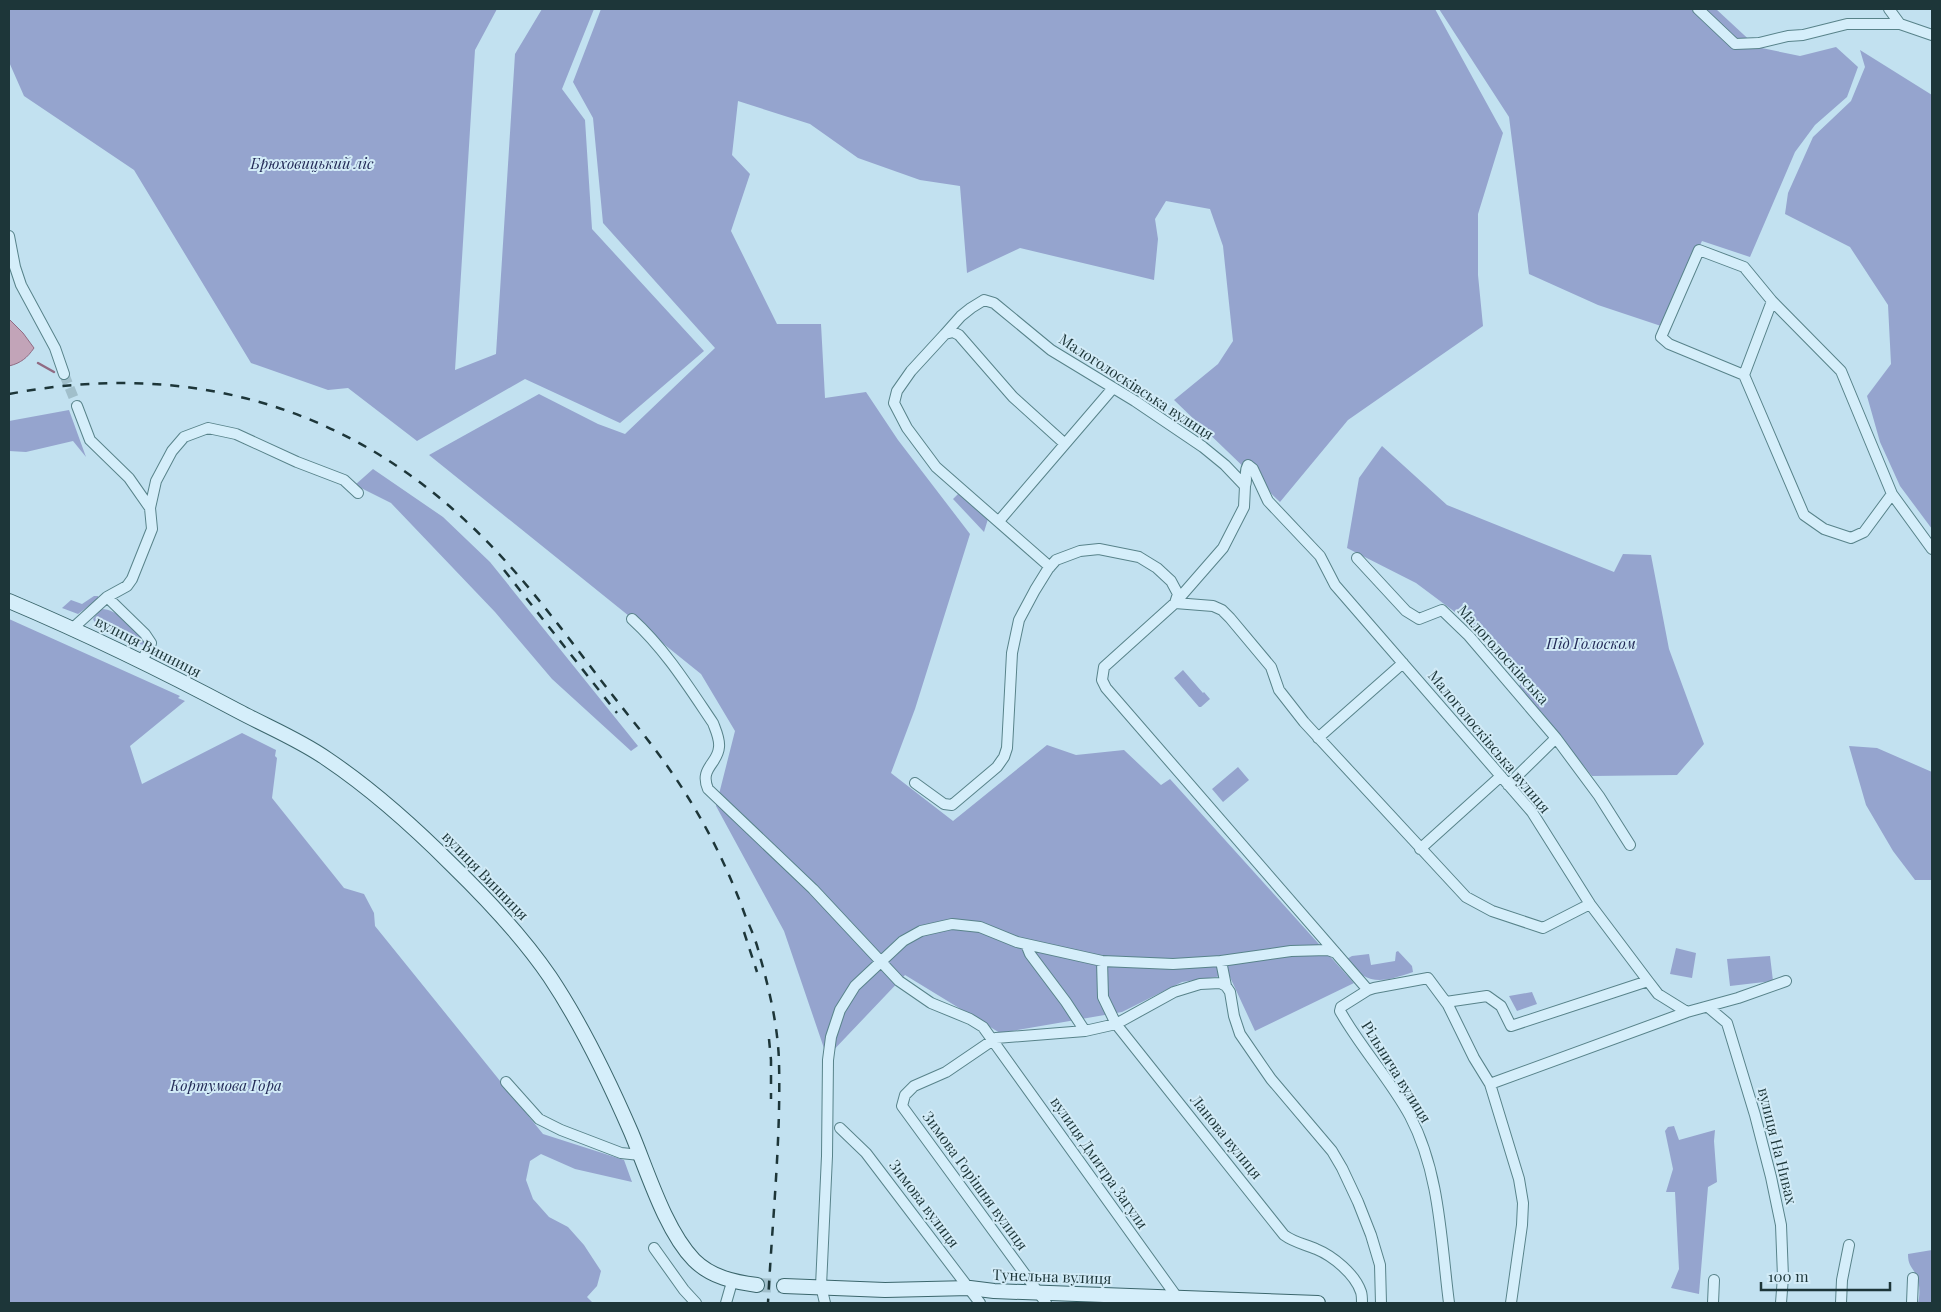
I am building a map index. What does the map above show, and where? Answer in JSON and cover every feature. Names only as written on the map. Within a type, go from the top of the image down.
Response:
[{"type":"main road","name":"вулиця Винниця","points":[[9,601],[73,628],[142,661],[324,757],[374,792],[414,827],[475,887],[520,936],[549,976],[574,1016],[606,1079],[665,1214],[683,1248],[706,1270],[732,1282]]},
{"type":"main road","points":[[732,1282],[757,1284]]},
{"type":"main road","name":"Тунельна вулиця","points":[[784,1286],[886,1290],[970,1288],[1043,1298],[1318,1303]]},
{"type":"street","points":[[1698,9],[1735,44],[1759,43],[1788,36],[1803,36],[1847,24],[1900,24],[1932,35]]},
{"type":"street","points":[[1889,9],[1900,24]]},
{"type":"street","points":[[9,236],[15,267],[21,285]]},
{"type":"street","points":[[1744,375],[1669,344],[1661,337],[1699,250],[1744,267],[1772,301],[1841,371],[1892,494],[1932,549]]},
{"type":"street","points":[[9,269],[21,285],[55,348],[64,374]]},
{"type":"street","name":"Малоголосківська вулиця","points":[[1050,567],[936,468],[907,428],[894,403],[897,391],[910,371],[971,308],[984,300],[994,303],[1051,350],[1203,447],[1225,465],[1245,486],[1247,482],[1245,471],[1248,465],[1253,469],[1268,501],[1320,556],[1335,585],[1532,812],[1590,904],[1658,994],[1687,1012]]},
{"type":"street","points":[[1772,301],[1744,375],[1804,515],[1824,528],[1851,538],[1864,532],[1892,494]]},
{"type":"street","points":[[945,334],[953,332],[959,335],[1013,397],[1065,444]]},
{"type":"street","points":[[999,521],[1113,388]]},
{"type":"street","points":[[77,406],[90,440],[129,478],[150,508]]},
{"type":"street","name":"вулиця Винниця","points":[[73,628],[107,597],[127,586],[132,579],[152,529],[150,508],[156,481],[172,451],[184,437],[208,428],[236,434],[296,462],[344,480],[358,493]]},
{"type":"street","points":[[1245,486],[1244,508],[1223,548],[1174,603],[1104,667],[1102,680],[1106,688],[1368,990],[1428,978],[1446,1002],[1474,1058],[1490,1084],[1519,1179],[1523,1203],[1520,1242],[1511,1303]]},
{"type":"street","points":[[915,783],[944,804],[952,805],[997,767],[1004,757],[1007,748],[1012,653],[1019,620],[1035,590],[1056,560],[1080,551],[1099,549],[1115,551],[1139,558],[1157,568],[1171,581],[1178,594],[1174,603]]},
{"type":"street","name":"Малоголосківська","points":[[1357,558],[1406,611],[1419,619],[1442,610],[1468,636],[1556,738],[1599,796],[1630,845]]},
{"type":"street","points":[[107,597],[145,634],[151,643],[142,661]]},
{"type":"street","points":[[1174,603],[1213,606],[1226,614],[1268,662],[1279,690],[1318,738],[1466,897],[1505,916],[1543,928],[1590,904]]},
{"type":"street","points":[[632,619],[668,657],[718,734],[719,749],[706,773],[705,782],[708,789],[814,889],[907,988],[932,1003],[978,1024],[993,1039],[1007,1036],[1085,1031],[1116,1024],[1174,992],[1200,984],[1220,983],[1226,986]]},
{"type":"street","points":[[1318,738],[1403,664]]},
{"type":"street","points":[[1508,785],[1556,738]]},
{"type":"street","points":[[1420,849],[1501,776]]},
{"type":"street","points":[[825,1303],[821,1286],[827,1156],[828,1060],[831,1037],[840,1010],[855,986],[895,946],[912,935],[937,926],[952,924],[980,927],[1026,944],[1102,961],[1156,964],[1220,961],[1291,951],[1328,950],[1336,953]]},
{"type":"street","points":[[1026,944],[1030,954],[1085,1031]]},
{"type":"street","name":"Ланова вулиця","points":[[1102,961],[1103,997],[1116,1024],[1284,1235],[1298,1244],[1315,1248],[1332,1258],[1354,1280],[1361,1292],[1362,1303]]},
{"type":"street","points":[[1220,961],[1240,1034],[1271,1079],[1332,1150],[1358,1202],[1380,1265],[1381,1303]]},
{"type":"street","points":[[1446,1002],[1487,996],[1501,1006],[1511,1026],[1648,981]]},
{"type":"street","points":[[1490,1084],[1687,1012],[1768,989],[1786,981]]},
{"type":"street","name":"Рільнича вулиця","points":[[1368,990],[1341,1007],[1340,1011],[1388,1080],[1410,1116],[1421,1140],[1429,1166],[1440,1222],[1449,1303]]},
{"type":"street","name":"вулиця На Нивах","points":[[1708,1007],[1727,1023],[1755,1115],[1771,1177],[1781,1225],[1783,1277],[1781,1303]]},
{"type":"street","name":"Зимова Горішня вулиця","points":[[993,1039],[946,1072],[914,1086],[903,1099],[902,1106],[1043,1298]]},
{"type":"street","name":"вулиця Дмитра Загули","points":[[993,1039],[1179,1301]]},
{"type":"street","points":[[506,1082],[539,1119],[561,1130],[622,1153],[640,1155]]},
{"type":"street","name":"Зимова вулиця","points":[[840,1128],[866,1153],[980,1303]]},
{"type":"street","points":[[1841,1303],[1842,1280],[1849,1245]]},
{"type":"street","points":[[654,1248],[684,1290],[696,1303]]},
{"type":"street","points":[[1912,1303],[1914,1278]]},
{"type":"street","points":[[1712,1303],[1714,1280]]},
{"type":"street","points":[[726,1303],[732,1282]]},
{"type":"green space","name":"Брюховицький ліс","points":[[9,9],[497,9],[475,50],[455,370],[496,354],[515,54],[542,9],[594,9],[562,89],[585,120],[592,229],[704,351],[620,423],[525,379],[417,441],[348,388],[328,390],[251,363],[134,170],[24,96],[9,62]]},
{"type":"green space","points":[[601,9],[1435,9],[1503,133],[1478,214],[1478,275],[1483,326],[1348,420],[1280,502],[1174,400],[1218,364],[1233,341],[1223,246],[1210,209],[1166,201],[1155,219],[1158,239],[1154,280],[1020,248],[967,273],[960,186],[920,180],[858,158],[810,124],[738,101],[732,155],[750,174],[731,231],[777,324],[821,324],[825,398],[866,392],[898,440],[970,534],[915,709],[891,773],[953,821],[1047,745],[1076,755],[1124,750],[1161,785],[1170,779],[1354,983],[1255,1031],[1229,975],[1182,982],[1122,1012],[1000,1033],[905,975],[827,1057],[784,931],[716,806],[735,731],[701,674],[429,455],[539,394],[598,424],[625,434],[715,348],[603,223],[593,118],[573,82]]},
{"type":"green space","points":[[1439,9],[1716,9],[1757,47],[1800,56],[1836,47],[1858,67],[1847,97],[1815,125],[1795,152],[1750,257],[1702,241],[1661,326],[1598,305],[1529,274],[1509,117]]},
{"type":"green space","points":[[1860,50],[1932,95],[1932,529],[1900,486],[1880,442],[1867,396],[1891,364],[1888,305],[1850,247],[1785,214],[1788,193],[1813,137],[1851,101],[1865,67]]},
{"type":"green space","points":[[69,410],[86,457],[73,441],[26,452],[9,451],[9,421]]},
{"type":"green space","name":"Під Голоском","points":[[1382,446],[1447,505],[1614,572],[1623,554],[1651,555],[1669,649],[1704,744],[1677,775],[1592,776],[1519,686],[1525,679],[1495,642],[1416,583],[1347,548],[1359,478]]},
{"type":"green space","points":[[373,469],[443,517],[490,562],[638,746],[631,751],[552,679],[495,612],[391,503],[355,485]]},
{"type":"green space","points":[[959,493],[988,519],[984,532],[953,499]]},
{"type":"green space","points":[[94,596],[98,596],[98,599],[78,614],[62,608],[71,600],[82,604]]},
{"type":"green space","points":[[101,609],[114,612],[125,620],[146,639],[146,645],[108,632],[96,623],[93,619]]},
{"type":"green space","name":"Кортумова Гора","points":[[9,619],[180,696],[178,698],[185,701],[130,746],[142,784],[242,733],[276,750],[275,756],[277,758],[272,798],[344,888],[364,894],[374,913],[375,926],[543,1134],[624,1160],[632,1182],[575,1169],[541,1154],[530,1161],[526,1180],[533,1199],[549,1217],[568,1227],[584,1245],[601,1271],[597,1286],[587,1297],[593,1303],[9,1303]]},
{"type":"green space","points":[[1183,670],[1210,699],[1201,707],[1174,678]]},
{"type":"green space","points":[[1849,746],[1877,748],[1932,772],[1932,880],[1915,880],[1893,851],[1866,805]]},
{"type":"green space","points":[[1238,767],[1249,780],[1223,802],[1212,789]]},
{"type":"green space","points":[[1676,948],[1696,953],[1692,978],[1670,974]]},
{"type":"green space","points":[[1398,951],[1412,966],[1413,972],[1384,980],[1376,980],[1361,975],[1345,960],[1352,956],[1369,954],[1371,965],[1395,961],[1396,952]]},
{"type":"green space","points":[[1770,956],[1773,981],[1730,986],[1727,959]]},
{"type":"green space","points":[[1532,992],[1537,1004],[1517,1011],[1509,996]]},
{"type":"green space","points":[[1674,1126],[1679,1140],[1715,1130],[1717,1182],[1708,1187],[1699,1294],[1671,1288],[1679,1269],[1675,1192],[1666,1192],[1673,1169],[1665,1131],[1668,1127]]},
{"type":"green space","points":[[1932,1250],[1932,1303],[1918,1303],[1919,1283],[1910,1264],[1908,1254]]},
{"type":"shaded area","points":[[9,319],[34,348],[23,360],[9,366]]},
{"type":"waterway","points":[[38,363],[54,372]]},
{"type":"tunnel","points":[[64,374],[77,406]]},
{"type":"tunnel","points":[[757,1285],[784,1286]]},
{"type":"railway","points":[[9,394],[73,385],[135,383],[196,388],[255,401],[312,420],[366,447],[419,481],[488,542],[525,583],[648,740],[684,791],[718,851],[756,943],[772,1007],[779,1062],[777,1152],[768,1303]]},
{"type":"railway","points":[[504,570],[617,713]]},
{"type":"railway","points":[[744,932],[757,972]]},
{"type":"railway","points":[[769,1039],[771,1099]]}]
